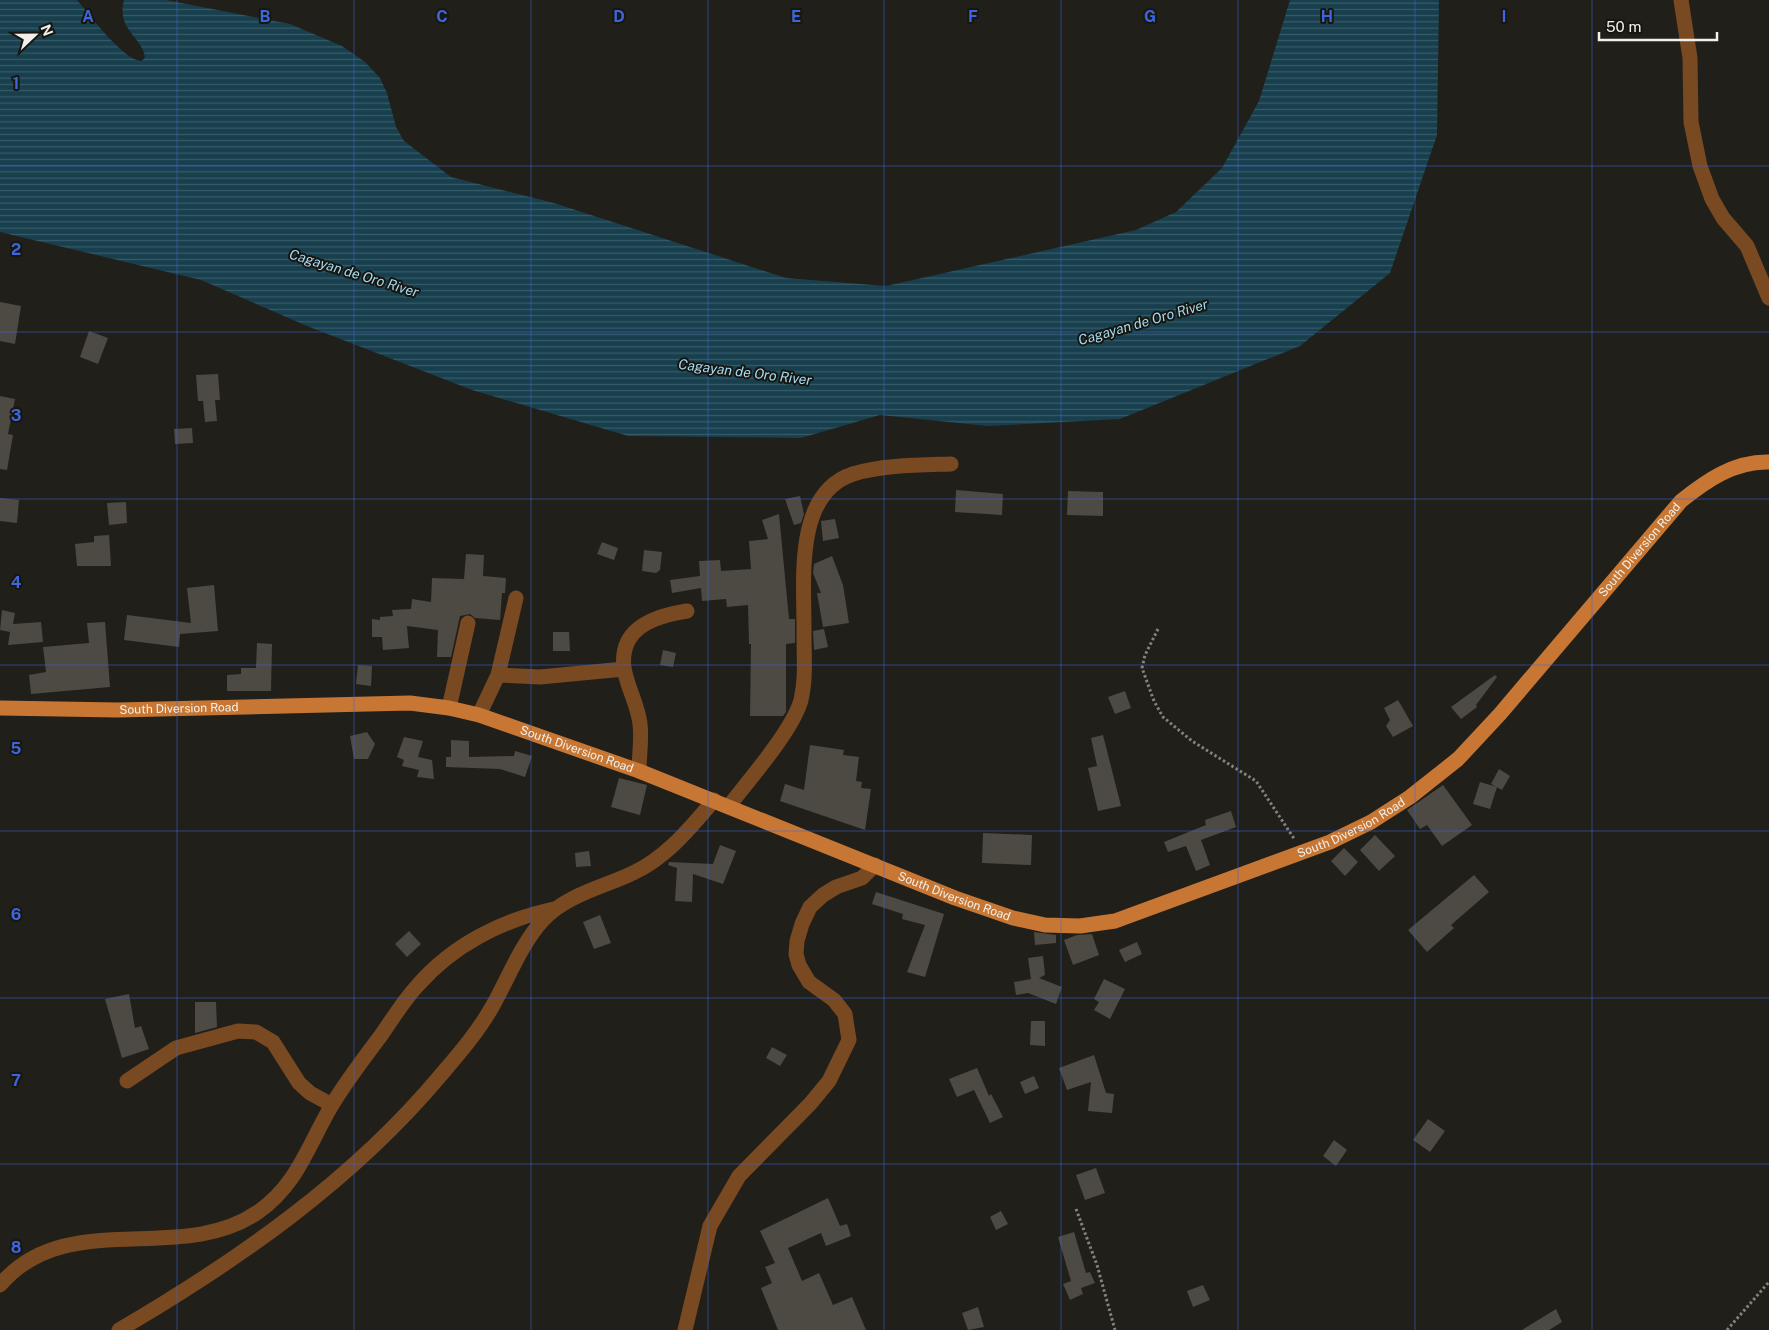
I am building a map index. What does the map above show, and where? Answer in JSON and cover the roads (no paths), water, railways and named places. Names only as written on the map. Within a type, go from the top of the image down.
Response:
[{"type":"main road","name":"South Diversion Road","points":[[0,708],[118,710],[410,703],[449,708],[479,715],[639,771],[955,898],[1013,918],[1045,925],[1080,926],[1115,921],[1303,853],[1371,822],[1410,797],[1458,758],[1500,714],[1681,501],[1702,484],[1722,473],[1744,465],[1769,462]]},
{"type":"street","points":[[1681,0],[1690,58],[1691,122],[1700,166],[1712,199],[1723,218],[1747,246],[1769,298]]},
{"type":"street","points":[[728,806],[770,753],[800,703],[805,680],[806,542],[811,519],[821,499],[833,485],[853,474],[910,465],[951,464]]},
{"type":"street","points":[[479,715],[498,675],[516,598]]},
{"type":"street","points":[[639,771],[640,724],[624,669],[624,648],[632,634],[653,619],[687,611]]},
{"type":"street","points":[[449,708],[468,623]]},
{"type":"street","points":[[498,675],[540,678],[624,669]]},
{"type":"street","points":[[0,1285],[7,1276],[37,1256],[64,1245],[97,1240],[204,1235],[231,1227],[257,1212],[280,1193],[295,1176],[332,1105],[416,986],[437,964],[461,946],[490,931],[536,913],[555,909],[651,863],[670,849],[714,800]]},
{"type":"street","points":[[685,1330],[710,1226],[739,1176],[810,1104],[829,1080],[849,1040],[845,1014],[834,1000],[809,982],[799,965],[796,954],[797,941],[802,924],[810,907],[823,895],[836,887],[862,878],[875,865]]},
{"type":"street","points":[[119,1330],[215,1271],[271,1231],[322,1192],[371,1149],[440,1076],[490,1010],[533,932],[555,909]]},
{"type":"street","points":[[127,1081],[176,1048],[238,1031],[256,1032],[273,1042],[299,1083],[310,1093],[332,1105]]},
{"type":"street","points":[[257,1212],[271,1231]]},
{"type":"water","name":"Cagayan de Oro River","points":[[0,0],[77,0],[116,45],[125,53],[141,61],[145,58],[143,51],[124,19],[124,0],[166,0],[290,24],[342,46],[365,62],[380,78],[387,93],[396,127],[404,141],[451,177],[554,203],[786,278],[886,286],[1136,230],[1176,212],[1222,168],[1259,101],[1290,0],[1439,0],[1437,135],[1390,273],[1300,346],[1120,419],[988,426],[880,415],[801,438],[628,436],[472,390],[307,326],[201,280],[0,232]]}]
